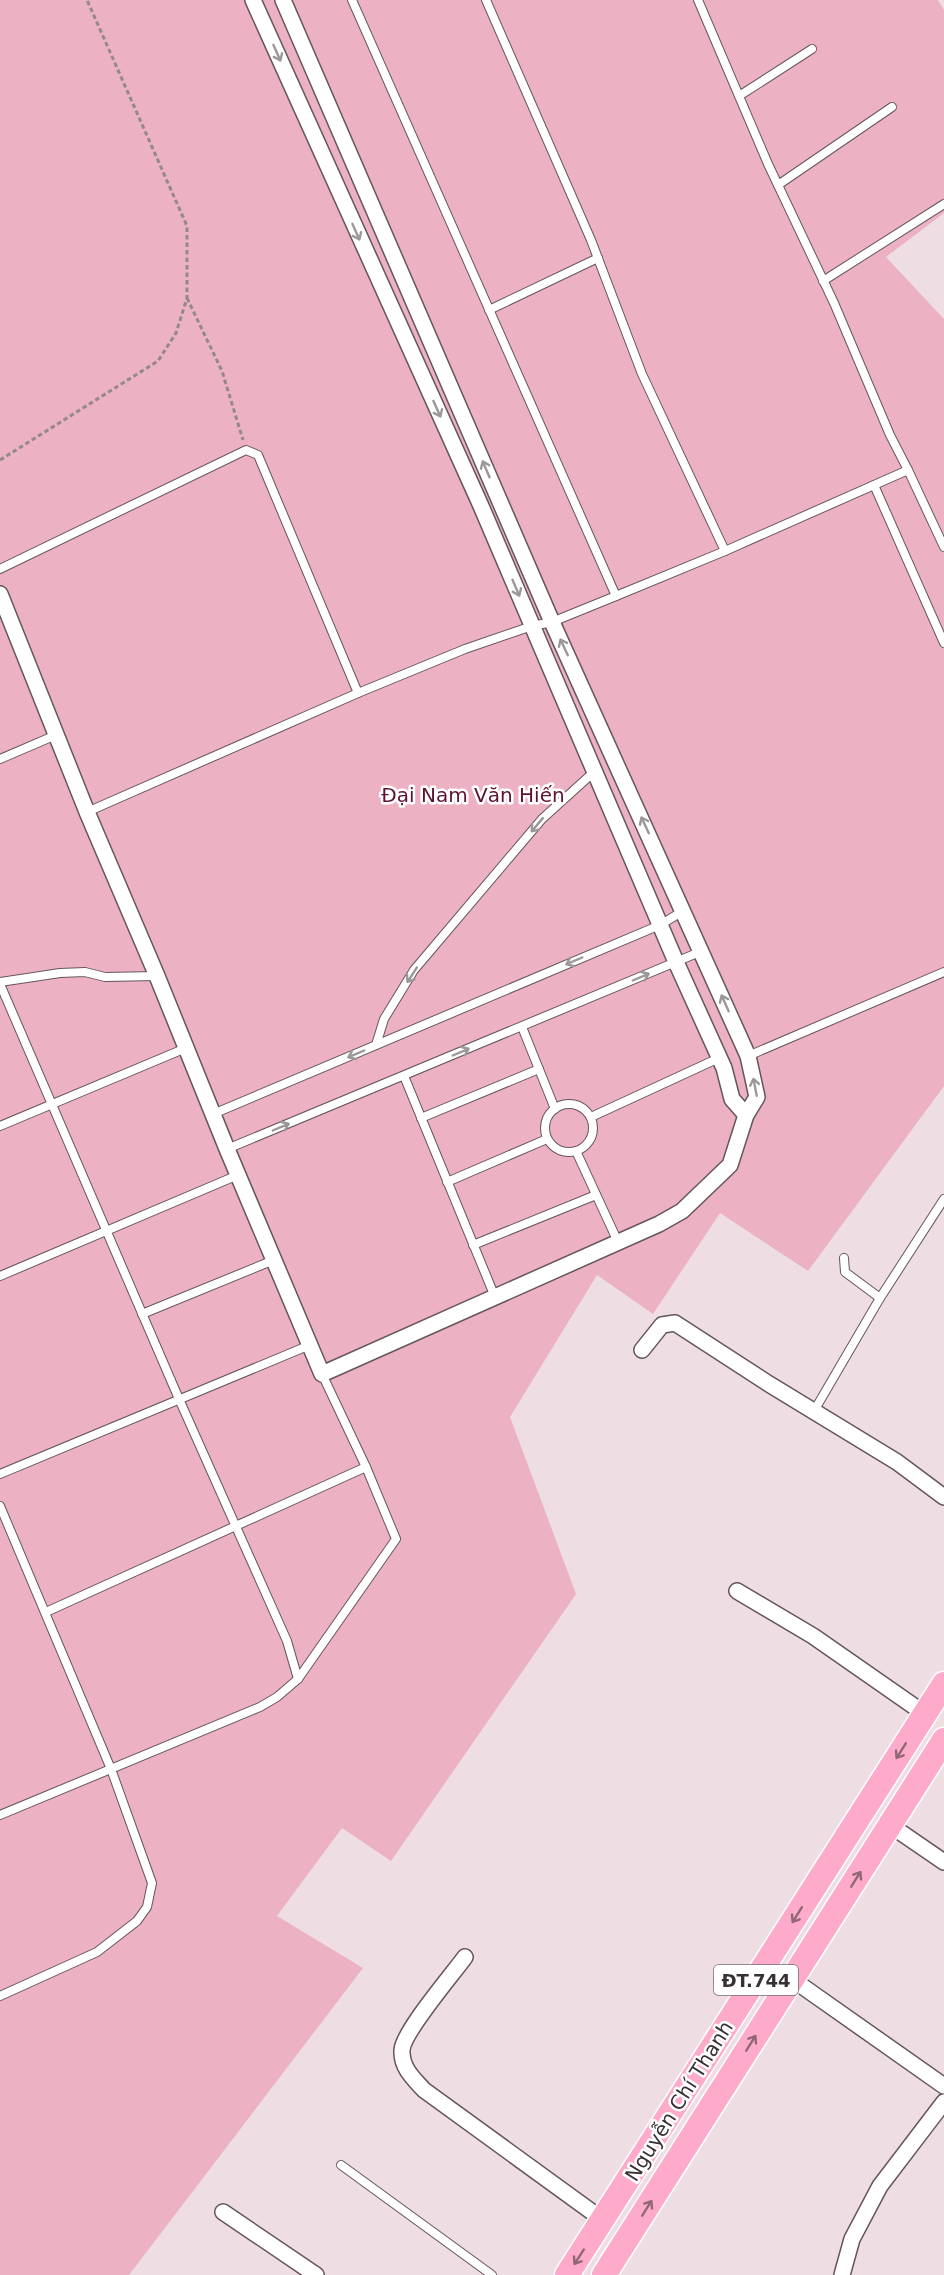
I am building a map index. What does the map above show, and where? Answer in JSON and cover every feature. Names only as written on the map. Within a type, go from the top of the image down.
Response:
[{"type":"main road","name":"Nguyễn Chí Thanh","points":[[567,2275],[944,1684]]},
{"type":"main road","name":"Nguyễn Chí Thanh","points":[[604,2275],[944,1740]]},
{"type":"main road","points":[[767,1962],[792,1979]]},
{"type":"street","points":[[253,0],[481,506],[719,1058],[732,1099],[747,1115]]},
{"type":"street","points":[[0,594],[87,812],[322,1374],[659,1224],[682,1211],[730,1165],[747,1115],[757,1097],[748,1056],[552,622],[283,0]]},
{"type":"street","points":[[642,1350],[663,1324],[675,1323],[897,1462],[944,1497]]},
{"type":"street","points":[[737,1591],[813,1636],[925,1714]]},
{"type":"street","points":[[890,1825],[944,1862]]},
{"type":"street","points":[[465,1957],[414,2024],[402,2049],[407,2071],[424,2090],[603,2220]]},
{"type":"street","points":[[792,1979],[944,2086]]},
{"type":"street","points":[[842,2275],[852,2240],[880,2186],[944,2102]]},
{"type":"street","points":[[223,2212],[316,2275]]},
{"type":"lane","points":[[352,0],[616,596]]},
{"type":"lane","points":[[486,0],[598,258],[642,374],[725,551]]},
{"type":"lane","points":[[698,0],[890,435],[944,547]]},
{"type":"lane","points":[[739,96],[812,49]]},
{"type":"lane","points":[[778,185],[892,107]]},
{"type":"lane","points":[[823,280],[944,204]]},
{"type":"lane","points":[[489,310],[598,258]]},
{"type":"lane","points":[[0,569],[246,450],[258,455],[358,693]]},
{"type":"lane","points":[[87,812],[358,693],[465,649],[532,626],[552,622],[725,551],[908,470]]},
{"type":"lane","points":[[874,485],[944,643]]},
{"type":"lane","points":[[0,759],[56,735]]},
{"type":"lane","points":[[376,1045],[384,1019],[414,970],[542,819],[595,771]]},
{"type":"lane","points":[[213,1114],[660,925],[684,910]]},
{"type":"lane","points":[[227,1149],[702,951]]},
{"type":"lane","points":[[157,976],[105,978],[85,972],[60,973],[0,983],[179,1400],[287,1641],[298,1679]]},
{"type":"lane","points":[[748,1056],[944,972]]},
{"type":"lane","points":[[522,1027],[555,1108]]},
{"type":"lane","points":[[0,1126],[186,1048]]},
{"type":"lane","points":[[591,1118],[719,1058]]},
{"type":"lane","points":[[421,1118],[539,1069]]},
{"type":"lane","points":[[404,1076],[495,1297]]},
{"type":"lane","points":[[562,1105],[579,1106],[591,1118],[593,1125],[589,1142],[576,1151],[559,1150],[548,1139],[545,1122],[555,1108],[562,1105]]},
{"type":"lane","points":[[447,1182],[548,1139]]},
{"type":"lane","points":[[576,1151],[618,1242]]},
{"type":"lane","points":[[0,1276],[238,1175]]},
{"type":"lane","points":[[473,1245],[596,1195]]},
{"type":"lane","points":[[814,1411],[880,1298],[944,1199]]},
{"type":"lane","points":[[844,1258],[845,1272],[880,1298]]},
{"type":"lane","points":[[142,1314],[274,1260]]},
{"type":"lane","points":[[0,1474],[310,1345]]},
{"type":"lane","points":[[0,1815],[260,1707],[277,1697],[298,1679],[396,1539],[366,1467],[322,1374]]},
{"type":"lane","points":[[46,1612],[366,1467]]},
{"type":"lane","points":[[0,1506],[111,1768],[152,1883],[147,1907],[137,1921],[97,1952],[0,1996]]},
{"type":"lane","points":[[341,2165],[492,2275]]},
{"type":"path","points":[[0,460],[158,361],[176,333],[187,298],[187,226],[87,0]]},
{"type":"path","points":[[187,298],[222,371],[246,450]]},
{"type":"green space","name":"Đại Nam Văn Hiến","points":[[0,0],[938,0],[944,10],[944,213],[886,257],[944,319],[944,1086],[808,1271],[720,1213],[653,1314],[597,1275],[510,1417],[576,1594],[391,1861],[342,1828],[277,1916],[363,1968],[129,2275],[0,2275]]}]
